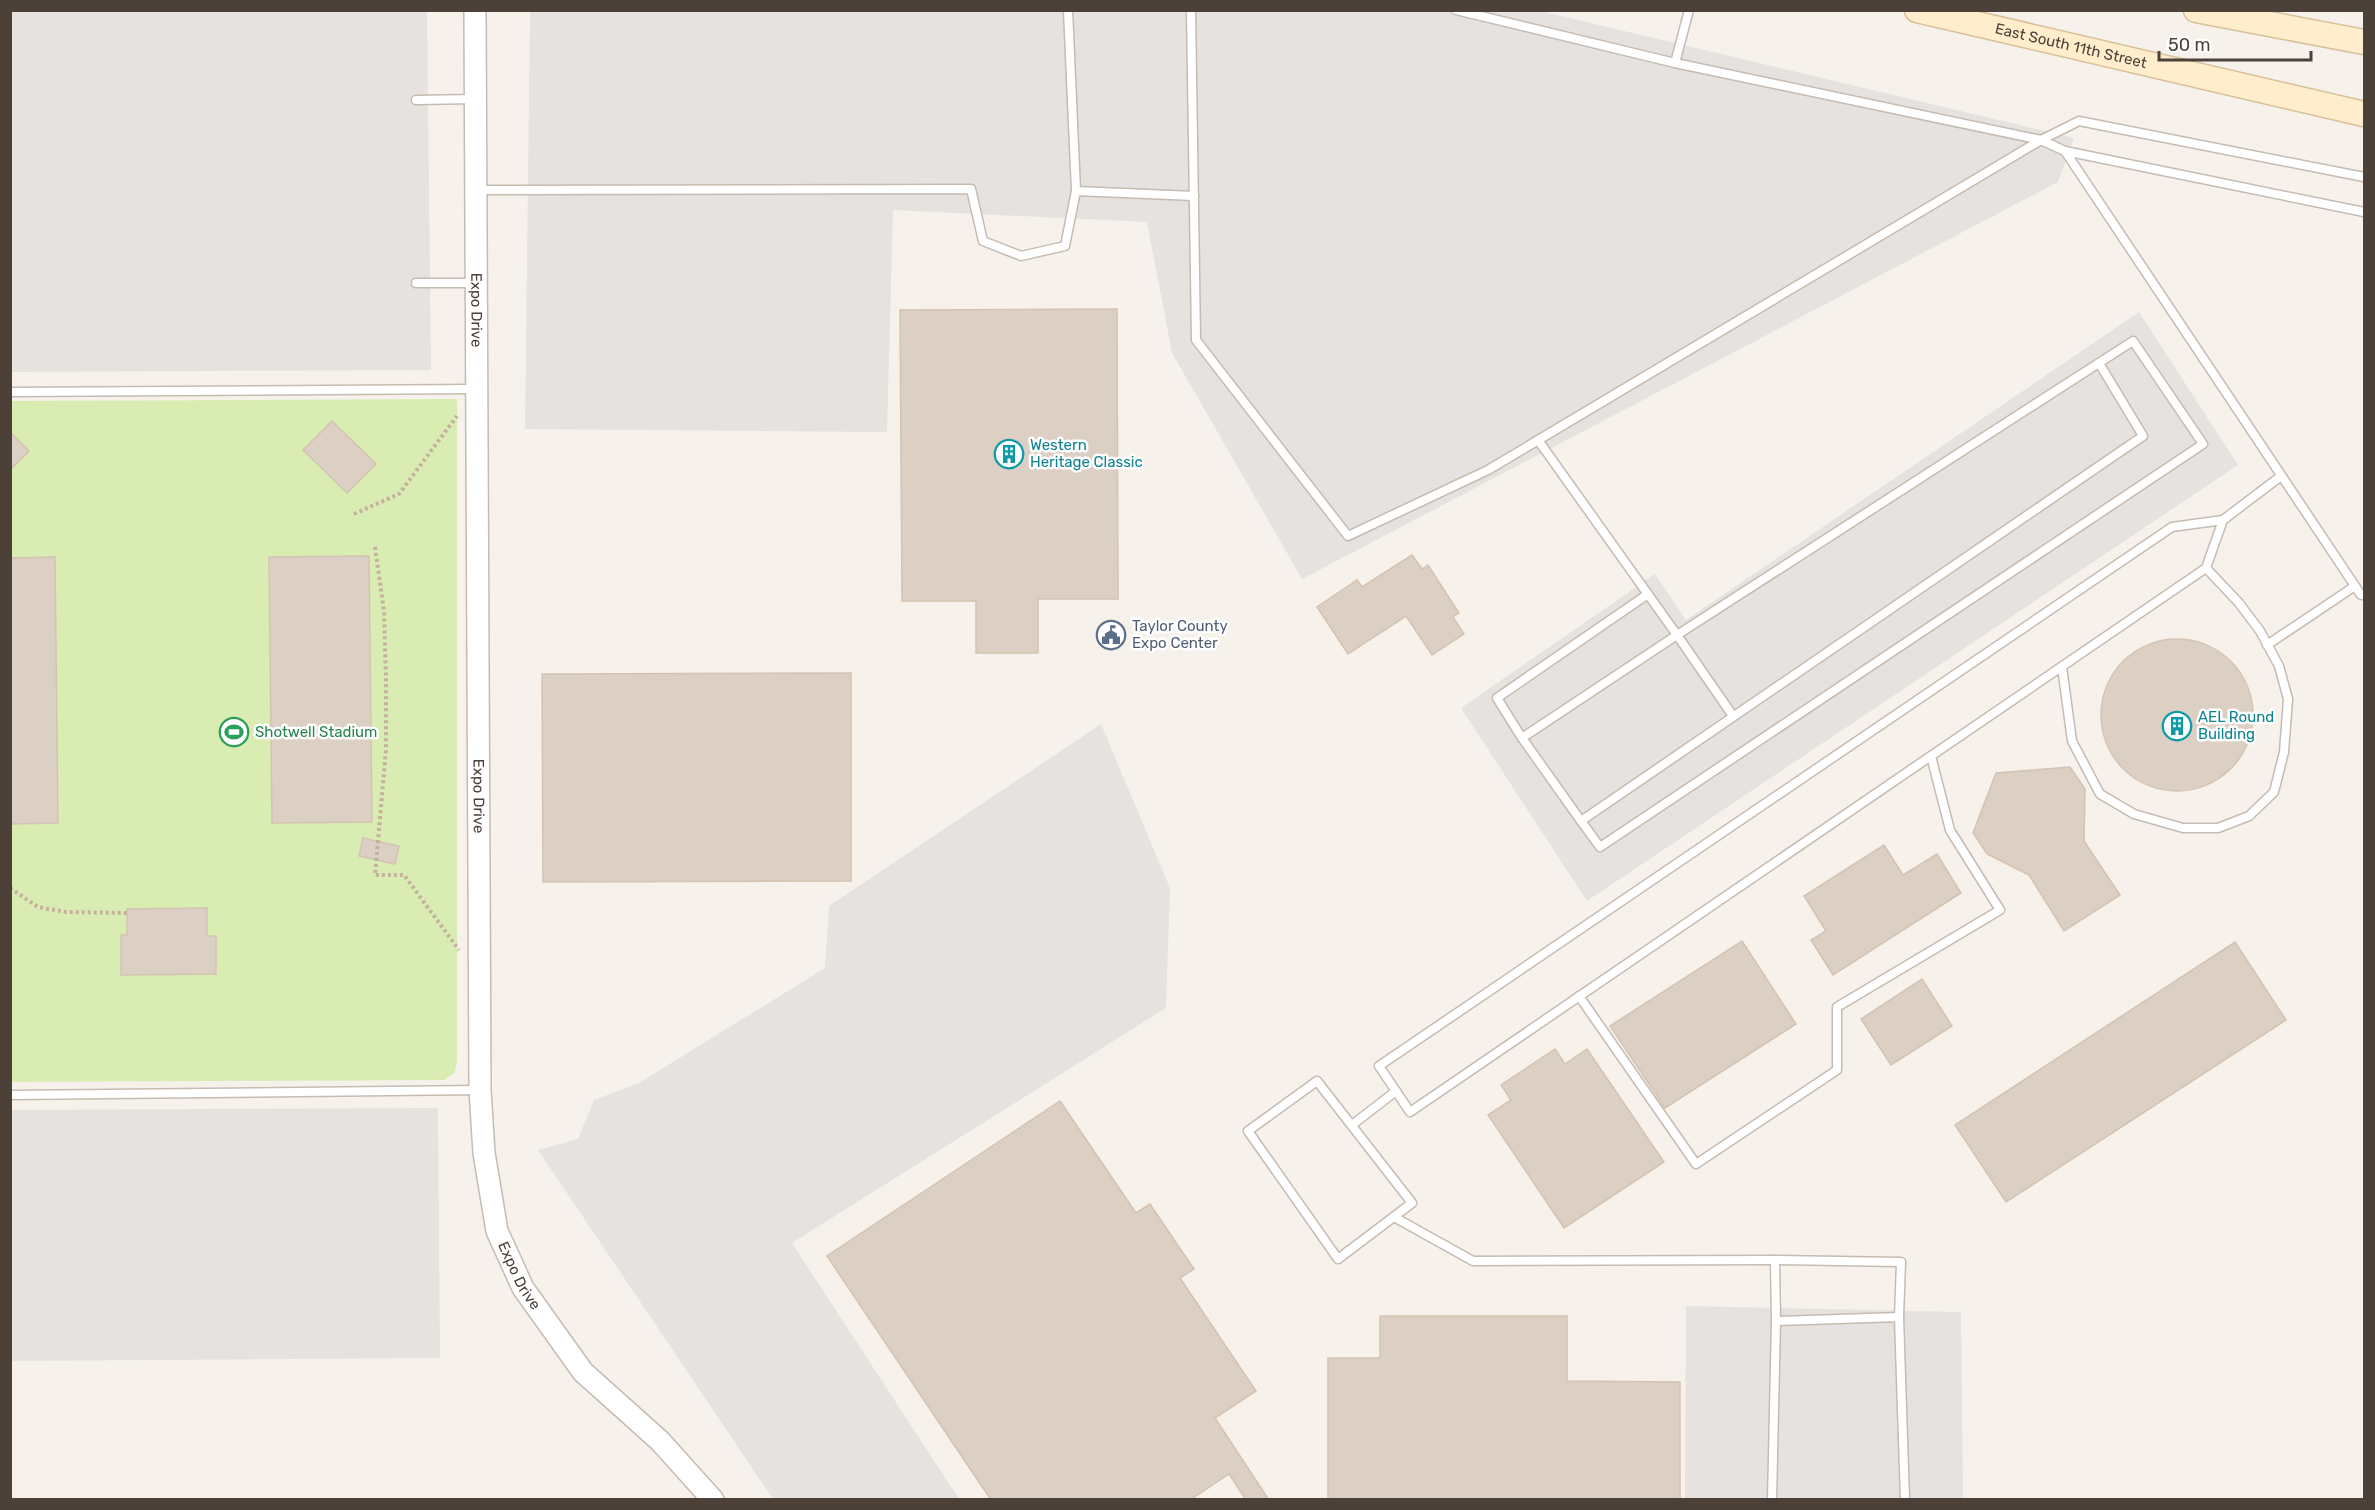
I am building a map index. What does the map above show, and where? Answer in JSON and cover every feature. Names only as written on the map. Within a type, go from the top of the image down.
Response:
[{"type":"main road","name":"East South 11th Street","points":[[1917,10],[2364,114]]},
{"type":"main road","points":[[2196,10],[2364,42]]},
{"type":"street","name":"Expo Drive","points":[[475,10],[479,977],[480,1090],[484,1153],[497,1231],[523,1288],[583,1372],[660,1441],[713,1500]]},
{"type":"lane","points":[[476,190],[971,189],[983,241],[1021,256],[1065,246],[1076,191],[1068,10]]},
{"type":"lane","points":[[1191,10],[1196,340],[1348,536],[1488,470],[2041,140],[2079,121],[2349,172],[2364,177]]},
{"type":"lane","points":[[1456,10],[1675,63],[2041,140],[2065,151],[2364,212]]},
{"type":"lane","points":[[1675,63],[1689,10]]},
{"type":"lane","points":[[416,100],[476,99]]},
{"type":"lane","points":[[2065,151],[2361,596],[2364,595]]},
{"type":"lane","points":[[1076,191],[1194,196]]},
{"type":"lane","points":[[416,283],[477,283]]},
{"type":"lane","points":[[1522,738],[1677,635],[2133,341],[2203,444],[1600,847],[1522,738],[1497,698],[1648,594]]},
{"type":"lane","points":[[1581,821],[2143,436],[2099,363]]},
{"type":"lane","points":[[10,392],[478,389]]},
{"type":"lane","points":[[1538,440],[1733,717]]},
{"type":"lane","points":[[2223,520],[2206,568],[1410,1112],[1379,1066],[2172,527],[2223,520],[2281,476]]},
{"type":"lane","points":[[2062,667],[2072,741],[2100,794],[2134,814],[2183,828],[2218,828],[2248,816],[2274,792],[2284,752],[2288,699],[2279,666],[2260,631],[2239,603],[2206,568]]},
{"type":"lane","points":[[2267,645],[2355,586]]},
{"type":"lane","points":[[1579,996],[1696,1164],[1837,1070],[1837,1007],[2000,910],[1950,830],[1931,756]]},
{"type":"lane","points":[[1317,1081],[1412,1203],[1394,1216],[1338,1259],[1248,1131],[1317,1081]]},
{"type":"lane","points":[[10,1095],[480,1090]]},
{"type":"lane","points":[[1352,1125],[1396,1091]]},
{"type":"lane","points":[[1394,1216],[1473,1261],[1901,1262],[1899,1317],[1905,1500]]},
{"type":"lane","points":[[1772,1500],[1775,1260]]},
{"type":"lane","points":[[1776,1321],[1899,1317]]},
{"type":"path","points":[[354,513],[399,494],[478,389]]},
{"type":"path","points":[[375,547],[384,611],[386,750],[375,875],[404,875],[479,977]]},
{"type":"path","points":[[10,888],[38,907],[66,912],[127,913]]},
{"type":"green space","name":"Shotwell Stadium","points":[[457,399],[457,1063],[454,1073],[444,1080],[11,1082],[10,401]]},
{"type":"shaded area","points":[[10,11],[427,11],[431,370],[11,372]]},
{"type":"shaded area","points":[[530,11],[1540,11],[2074,138],[2058,182],[1302,579],[1172,353],[1147,222],[893,210],[887,432],[525,429]]},
{"type":"shaded area","points":[[2139,312],[2238,465],[1587,901],[1461,708],[1655,574],[1686,620]]},
{"type":"shaded area","points":[[1101,724],[1170,888],[1166,1008],[792,1243],[959,1499],[773,1499],[538,1150],[578,1139],[594,1100],[639,1083],[825,968],[829,906]]},
{"type":"shaded area","points":[[438,1108],[440,1358],[11,1361],[11,1110]]},
{"type":"shaded area","points":[[1686,1306],[1961,1312],[1963,1499],[1685,1500]]},
{"type":"building","name":"Western Heritage Classic","points":[[1117,309],[1118,599],[1038,599],[1038,653],[976,653],[976,601],[902,601],[900,310]]},
{"type":"building","points":[[332,421],[376,464],[347,493],[303,450]]},
{"type":"building","points":[[10,432],[29,451],[10,470]]},
{"type":"building","points":[[1412,555],[1422,569],[1428,565],[1459,613],[1453,617],[1464,634],[1432,655],[1406,616],[1348,654],[1317,607],[1357,580],[1362,587]]},
{"type":"building","points":[[369,556],[372,822],[272,823],[269,557]]},
{"type":"building","points":[[55,557],[58,823],[10,824],[10,558]]},
{"type":"building","name":"AEL Round Building","points":[[2177,639],[2192,640],[2206,645],[2231,661],[2247,686],[2252,700],[2252,730],[2247,744],[2231,769],[2206,785],[2192,790],[2177,791],[2162,790],[2148,785],[2123,769],[2107,744],[2102,730],[2101,715],[2102,700],[2107,686],[2123,661],[2148,645],[2162,640]]},
{"type":"building","points":[[851,673],[851,881],[543,882],[542,674]]},
{"type":"building","points":[[2070,767],[2085,789],[2084,841],[2120,895],[2064,931],[2029,875],[1987,854],[1973,833],[1996,773]]},
{"type":"building","points":[[363,838],[399,846],[395,864],[359,856]]},
{"type":"building","points":[[1884,845],[1903,875],[1937,854],[1961,893],[1833,975],[1811,940],[1826,931],[1804,896]]},
{"type":"building","points":[[207,908],[207,936],[216,936],[216,974],[121,975],[121,935],[127,935],[127,909]]},
{"type":"building","points":[[1742,941],[1796,1024],[1665,1108],[1610,1026]]},
{"type":"building","points":[[2235,942],[2286,1020],[2006,1202],[1955,1125]]},
{"type":"building","points":[[1922,979],[1952,1026],[1891,1065],[1861,1019]]},
{"type":"building","points":[[1555,1049],[1565,1064],[1587,1049],[1664,1162],[1564,1228],[1488,1115],[1511,1100],[1501,1085]]},
{"type":"building","points":[[1060,1101],[1136,1213],[1150,1204],[1194,1269],[1180,1278],[1256,1391],[1215,1418],[1269,1500],[1246,1500],[1229,1474],[1190,1500],[991,1500],[827,1256]]},
{"type":"building","points":[[1380,1316],[1567,1316],[1567,1381],[1680,1382],[1680,1500],[1328,1500],[1328,1358],[1380,1358]]},
{"type":"place","name":"Western Heritage Classic","points":[[1009,454]]},
{"type":"place","name":"Taylor County Expo Center","points":[[1111,635]]},
{"type":"place","name":"AEL Round Building","points":[[2177,726]]},
{"type":"place","name":"Shotwell Stadium","points":[[234,732]]}]
